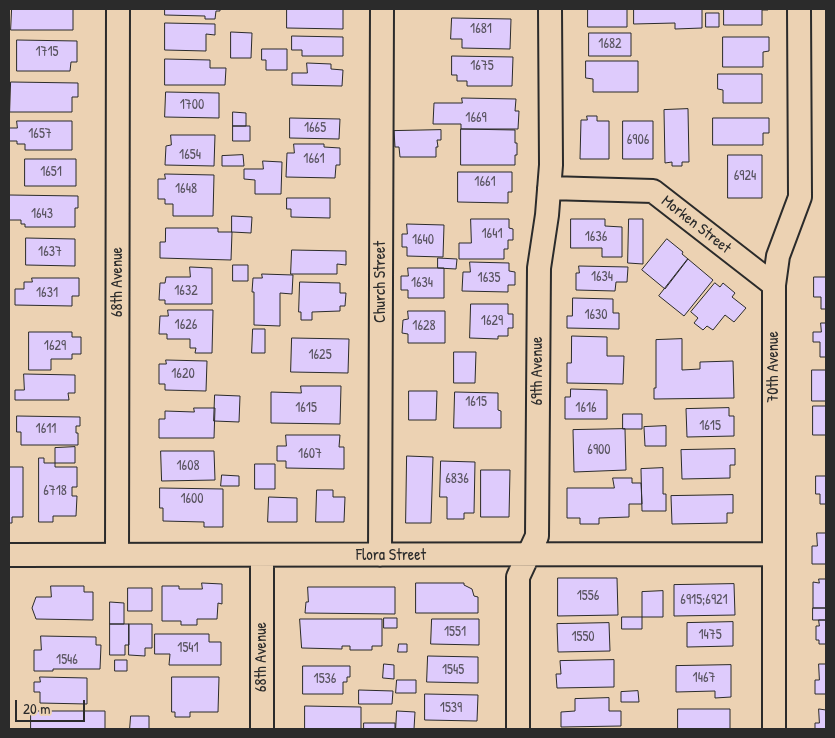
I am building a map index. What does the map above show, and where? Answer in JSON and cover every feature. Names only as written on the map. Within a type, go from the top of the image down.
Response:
[{"type":"street","name":"68th Avenue","points":[[117,555],[118,9]]},
{"type":"street","name":"Church Street","points":[[380,556],[382,9]]},
{"type":"street","name":"69th Avenue","points":[[518,729],[518,577],[537,536],[539,268],[547,214],[551,165],[550,9]]},
{"type":"street","name":"70th Avenue","points":[[774,729],[774,285],[778,256],[800,196],[799,9]]},
{"type":"street","name":"Morken Street","points":[[549,188],[653,191],[774,285]]},
{"type":"street","name":"Flora Street","points":[[9,555],[774,554]]},
{"type":"street","name":"68th Avenue","points":[[262,556],[262,729]]},
{"type":"building","points":[[12,9],[73,9],[73,30],[11,30]]},
{"type":"building","points":[[165,9],[220,9],[220,11],[216,11],[215,19],[205,19],[205,16],[165,15]]},
{"type":"building","points":[[287,9],[343,9],[343,29],[287,28]]},
{"type":"building","points":[[588,9],[627,9],[627,27],[588,27]]},
{"type":"building","points":[[634,9],[702,9],[702,28],[675,29],[675,23],[634,24]]},
{"type":"building","points":[[724,9],[768,10],[762,10],[762,25],[724,25]]},
{"type":"building","points":[[706,13],[719,13],[719,27],[706,27]]},
{"type":"building","points":[[452,18],[511,19],[510,49],[462,48],[462,39],[451,39]]},
{"type":"building","points":[[165,23],[215,24],[215,35],[206,34],[206,51],[165,50]]},
{"type":"building","points":[[231,32],[252,33],[251,58],[231,58]]},
{"type":"building","points":[[589,33],[631,33],[631,56],[589,56]]},
{"type":"building","points":[[292,36],[343,37],[343,56],[302,56],[302,50],[292,50]]},
{"type":"building","points":[[723,37],[769,37],[769,51],[763,52],[763,67],[723,67]]},
{"type":"building","points":[[17,40],[77,41],[77,62],[71,62],[70,71],[17,71]]},
{"type":"building","points":[[262,49],[287,49],[287,70],[266,70],[266,60],[262,60]]},
{"type":"building","points":[[452,56],[513,57],[512,86],[467,86],[467,81],[457,81],[457,75],[452,75]]},
{"type":"building","points":[[165,59],[210,60],[210,68],[226,68],[225,85],[165,85]]},
{"type":"building","points":[[586,61],[638,61],[638,92],[593,92],[593,79],[586,78]]},
{"type":"building","points":[[307,63],[331,64],[331,69],[343,70],[342,86],[292,85],[292,73],[307,73]]},
{"type":"building","points":[[718,74],[762,74],[762,103],[723,103],[723,90],[718,89]]},
{"type":"building","points":[[11,82],[78,83],[78,97],[72,97],[72,112],[10,112]]},
{"type":"building","points":[[166,92],[219,93],[219,118],[165,117]]},
{"type":"building","points":[[462,98],[516,99],[515,111],[519,111],[518,129],[461,129],[461,124],[433,124],[434,103],[462,103]]},
{"type":"building","points":[[688,109],[689,162],[682,162],[682,166],[672,166],[672,162],[665,163],[664,110]]},
{"type":"building","points":[[233,112],[246,113],[246,126],[233,126]]},
{"type":"building","points":[[587,116],[597,116],[597,121],[609,121],[609,159],[580,159],[581,120],[587,120]]},
{"type":"building","points":[[290,118],[340,119],[339,139],[290,138]]},
{"type":"building","points":[[713,118],[769,118],[769,133],[763,133],[763,145],[713,145]]},
{"type":"building","points":[[17,121],[72,121],[72,150],[25,150],[25,144],[9,141],[9,128],[17,128]]},
{"type":"building","points":[[623,121],[653,121],[653,159],[623,159]]},
{"type":"building","points":[[233,126],[250,126],[250,141],[233,141]]},
{"type":"building","points":[[461,129],[515,130],[517,155],[515,155],[515,165],[461,165]]},
{"type":"building","points":[[441,130],[441,140],[437,140],[436,157],[400,157],[399,147],[395,147],[394,131]]},
{"type":"building","points":[[171,135],[215,135],[214,166],[165,165],[166,146],[171,145]]},
{"type":"building","points":[[294,144],[324,144],[324,147],[340,148],[340,165],[336,165],[335,178],[286,177],[287,153],[294,153]]},
{"type":"building","points":[[243,155],[244,166],[222,166],[222,156]]},
{"type":"building","points":[[728,155],[762,155],[762,198],[728,198]]},
{"type":"building","points":[[25,159],[76,159],[76,186],[25,186]]},
{"type":"building","points":[[263,161],[282,162],[281,194],[255,194],[255,180],[244,179],[244,169],[263,169]]},
{"type":"building","points":[[458,172],[512,172],[512,192],[508,192],[508,203],[458,202]]},
{"type":"building","points":[[165,174],[214,175],[213,216],[173,216],[173,204],[165,204],[165,199],[158,199],[158,179],[165,179]]},
{"type":"building","points":[[9,195],[78,196],[78,208],[75,208],[75,227],[25,227],[25,224],[21,224],[21,220],[9,220]]},
{"type":"building","points":[[287,198],[330,198],[330,218],[291,217],[291,209],[287,209]]},
{"type":"building","points":[[232,216],[252,217],[251,233],[232,232]]},
{"type":"building","points":[[471,219],[509,219],[509,228],[513,229],[513,240],[508,240],[508,249],[504,249],[504,259],[459,259],[459,243],[471,243]]},
{"type":"building","points":[[571,219],[605,219],[605,226],[622,227],[622,257],[602,257],[602,248],[571,248]]},
{"type":"building","points":[[629,219],[643,219],[643,264],[628,263]]},
{"type":"building","points":[[407,224],[444,225],[443,257],[407,256],[407,247],[402,247],[402,234],[407,234]]},
{"type":"building","points":[[166,228],[218,228],[218,232],[232,232],[231,260],[160,258],[160,242],[165,242]]},
{"type":"building","points":[[26,238],[75,239],[75,266],[26,265]]},
{"type":"building","points":[[667,239],[683,252],[682,254],[688,259],[665,289],[642,270]]},
{"type":"building","points":[[292,250],[346,251],[346,265],[337,264],[337,274],[291,274]]},
{"type":"building","points":[[438,258],[457,259],[456,269],[438,268]]},
{"type":"building","points":[[688,259],[713,280],[684,316],[659,296]]},
{"type":"building","points":[[470,262],[509,263],[509,271],[515,272],[515,285],[508,285],[508,292],[462,291],[463,272],[470,272]]},
{"type":"building","points":[[233,265],[248,265],[248,281],[233,281]]},
{"type":"building","points":[[579,266],[628,267],[627,282],[616,282],[615,291],[576,290],[576,273],[579,273]]},
{"type":"building","points":[[190,267],[212,268],[212,304],[165,304],[165,300],[159,300],[160,283],[165,283],[166,277],[190,277]]},
{"type":"building","points":[[408,268],[444,268],[444,298],[408,298],[408,290],[401,290],[401,276],[408,276]]},
{"type":"building","points":[[262,274],[293,275],[292,294],[280,293],[280,326],[254,325],[253,278],[262,278]]},
{"type":"building","points":[[814,277],[826,277],[826,309],[821,309],[821,297],[814,297]]},
{"type":"building","points":[[32,278],[79,278],[79,296],[72,296],[72,306],[15,305],[15,289],[24,289],[24,282],[32,282]]},
{"type":"building","points":[[300,282],[340,283],[340,293],[346,293],[345,306],[340,306],[340,311],[312,312],[312,320],[301,320],[301,312],[299,312]]},
{"type":"building","points":[[715,283],[720,287],[723,283],[735,293],[732,297],[746,308],[734,322],[725,315],[713,330],[707,326],[703,330],[694,323],[698,318],[691,312]]},
{"type":"building","points":[[573,298],[613,299],[613,313],[619,313],[619,329],[567,328],[567,316],[572,316]]},
{"type":"building","points":[[471,304],[508,304],[508,314],[513,314],[513,328],[508,328],[508,336],[498,336],[498,339],[470,338]]},
{"type":"building","points":[[168,310],[213,310],[212,353],[195,353],[196,348],[190,348],[190,339],[167,339],[167,334],[159,334],[160,316],[168,316]]},
{"type":"building","points":[[408,311],[445,311],[445,343],[408,343],[408,334],[402,333],[403,320],[408,319]]},
{"type":"building","points":[[821,323],[826,323],[826,357],[820,357],[820,342],[813,342],[813,332],[821,332]]},
{"type":"building","points":[[253,329],[265,329],[265,353],[252,353]]},
{"type":"building","points":[[29,332],[72,332],[72,337],[81,337],[81,354],[72,354],[72,359],[51,359],[51,370],[29,370]]},
{"type":"building","points":[[572,336],[607,337],[607,356],[624,356],[623,384],[567,383],[567,363],[571,363]]},
{"type":"building","points":[[292,338],[349,339],[348,373],[291,372]]},
{"type":"building","points":[[682,339],[682,370],[700,369],[700,362],[733,361],[734,398],[654,399],[654,388],[656,388],[656,340]]},
{"type":"building","points":[[454,352],[476,352],[475,383],[454,383]]},
{"type":"building","points":[[166,360],[207,361],[206,391],[165,390],[165,384],[159,384],[159,364],[166,364]]},
{"type":"building","points":[[812,370],[826,370],[826,401],[812,401]]},
{"type":"building","points":[[24,374],[75,375],[75,393],[68,393],[69,400],[15,400],[15,390],[24,390]]},
{"type":"building","points":[[301,386],[341,386],[340,424],[271,423],[271,392],[301,393]]},
{"type":"building","points":[[571,389],[607,390],[607,419],[565,419],[565,397],[570,397]]},
{"type":"building","points":[[409,391],[437,391],[436,420],[409,420]]},
{"type":"building","points":[[455,392],[498,393],[501,428],[454,428]]},
{"type":"building","points":[[215,395],[240,396],[239,422],[214,421]]},
{"type":"building","points":[[813,406],[826,406],[826,435],[813,435]]},
{"type":"building","points":[[194,408],[215,408],[214,438],[159,438],[159,419],[165,419],[165,411],[194,412]]},
{"type":"building","points":[[729,408],[729,416],[734,416],[734,436],[687,437],[686,409]]},
{"type":"building","points":[[623,414],[642,414],[642,429],[623,429]]},
{"type":"building","points":[[17,416],[80,417],[80,426],[76,426],[78,445],[21,445],[21,432],[17,432]]},
{"type":"building","points":[[666,426],[666,446],[645,446],[644,427]]},
{"type":"building","points":[[625,429],[626,470],[574,472],[573,430]]},
{"type":"building","points":[[286,435],[340,435],[339,447],[344,447],[344,469],[286,468],[286,461],[277,461],[277,446],[286,446]]},
{"type":"building","points":[[75,447],[75,463],[55,463],[55,448]]},
{"type":"building","points":[[735,449],[735,465],[730,465],[730,478],[682,479],[681,450]]},
{"type":"building","points":[[161,451],[214,451],[215,480],[162,481]]},
{"type":"building","points":[[407,456],[433,457],[431,523],[406,523]]},
{"type":"building","points":[[39,458],[44,458],[44,463],[55,463],[55,467],[77,467],[77,487],[72,487],[72,496],[77,496],[76,516],[53,516],[53,522],[39,522]]},
{"type":"building","points":[[441,461],[475,462],[474,513],[464,513],[464,519],[447,519],[447,497],[440,497]]},
{"type":"building","points":[[255,464],[275,464],[275,489],[255,489]]},
{"type":"building","points":[[9,467],[23,467],[23,517],[12,517],[12,523],[9,523]]},
{"type":"building","points":[[663,468],[663,494],[666,494],[666,511],[642,511],[641,469]]},
{"type":"building","points":[[481,470],[510,470],[509,517],[481,517]]},
{"type":"building","points":[[222,475],[239,476],[239,486],[221,486]]},
{"type":"building","points":[[816,476],[826,476],[826,504],[820,504],[820,494],[816,494]]},
{"type":"building","points":[[613,478],[632,478],[632,483],[641,483],[642,504],[629,504],[629,517],[599,518],[599,524],[580,524],[580,518],[567,518],[567,488],[614,488]]},
{"type":"building","points":[[160,488],[223,489],[223,527],[204,527],[204,522],[163,521],[163,508],[160,508]]},
{"type":"building","points":[[317,490],[333,490],[333,497],[345,497],[344,522],[316,522]]},
{"type":"building","points":[[733,495],[733,513],[727,513],[727,523],[672,524],[671,496]]},
{"type":"building","points":[[269,497],[297,498],[297,522],[268,522]]},
{"type":"building","points":[[817,533],[826,533],[826,564],[812,564],[812,546],[817,546]]},
{"type":"building","points":[[558,578],[617,578],[618,615],[558,616]]},
{"type":"building","points":[[819,579],[826,579],[826,608],[813,608],[813,582],[819,583]]},
{"type":"building","points":[[202,583],[222,584],[222,604],[218,603],[217,619],[197,619],[197,625],[181,625],[181,621],[162,621],[162,586],[179,586],[179,589],[202,589]]},
{"type":"building","points":[[416,583],[464,583],[464,585],[472,589],[474,596],[478,597],[478,613],[416,613]]},
{"type":"building","points":[[734,584],[735,615],[674,616],[674,585]]},
{"type":"building","points":[[51,586],[84,586],[84,592],[93,592],[93,620],[36,619],[32,608],[36,597],[51,597]]},
{"type":"building","points":[[308,587],[395,587],[395,614],[305,613],[306,602],[308,602]]},
{"type":"building","points":[[128,588],[152,588],[152,611],[128,611]]},
{"type":"building","points":[[663,591],[663,617],[642,617],[642,592]]},
{"type":"building","points":[[110,602],[124,603],[124,624],[110,624]]},
{"type":"building","points":[[813,608],[826,608],[826,620],[813,620]]},
{"type":"building","points":[[622,617],[642,617],[642,629],[622,629]]},
{"type":"building","points":[[384,618],[397,618],[397,628],[384,628]]},
{"type":"building","points":[[300,619],[382,619],[382,646],[372,646],[372,650],[350,650],[350,646],[342,646],[342,649],[302,648]]},
{"type":"building","points":[[432,619],[479,619],[479,645],[431,644]]},
{"type":"building","points":[[819,620],[826,620],[826,644],[819,644],[819,640],[816,640],[816,626],[819,626]]},
{"type":"building","points":[[733,622],[733,646],[687,647],[687,623]]},
{"type":"building","points":[[609,623],[610,651],[558,652],[557,624]]},
{"type":"building","points":[[110,624],[129,624],[129,645],[125,645],[125,655],[110,655]]},
{"type":"building","points":[[129,624],[152,624],[152,648],[145,648],[145,656],[129,655]]},
{"type":"building","points":[[155,634],[209,634],[209,642],[221,642],[221,665],[169,665],[170,654],[155,654]]},
{"type":"building","points":[[41,636],[96,637],[96,645],[101,645],[100,669],[34,671],[34,650],[41,650]]},
{"type":"building","points":[[399,644],[407,644],[407,652],[398,652]]},
{"type":"building","points":[[428,656],[478,657],[478,683],[427,682]]},
{"type":"building","points":[[115,660],[127,660],[127,671],[115,671]]},
{"type":"building","points":[[614,660],[614,687],[557,688],[556,674],[561,674],[560,661]]},
{"type":"building","points":[[384,664],[394,665],[394,679],[383,678]]},
{"type":"building","points":[[819,664],[826,664],[826,694],[815,694],[815,680],[819,680]]},
{"type":"building","points":[[731,665],[731,697],[715,698],[715,691],[676,692],[676,666]]},
{"type":"building","points":[[303,666],[350,666],[350,677],[347,677],[347,682],[343,682],[343,694],[303,694]]},
{"type":"building","points":[[40,677],[87,678],[87,704],[40,703],[40,692],[34,692],[34,682],[40,682]]},
{"type":"building","points":[[172,677],[219,677],[218,712],[190,712],[190,717],[175,717],[175,712],[172,712]]},
{"type":"building","points":[[397,680],[416,680],[416,693],[396,693]]},
{"type":"building","points":[[359,690],[393,691],[392,704],[359,704]]},
{"type":"building","points":[[638,691],[639,702],[621,702],[621,692]]},
{"type":"building","points":[[425,694],[478,695],[477,721],[425,720]]},
{"type":"building","points":[[609,698],[609,711],[621,711],[621,726],[561,727],[561,712],[575,711],[575,699]]},
{"type":"building","points":[[305,706],[361,707],[361,729],[305,729]]},
{"type":"building","points":[[678,709],[730,709],[730,729],[678,729]]},
{"type":"building","points":[[819,709],[826,710],[826,729],[815,729],[815,723],[819,723]]},
{"type":"building","points":[[31,711],[105,711],[105,729],[31,729]]},
{"type":"building","points":[[397,711],[415,712],[414,729],[396,729]]},
{"type":"building","points":[[131,716],[149,716],[149,729],[130,729]]},
{"type":"building","points":[[364,723],[395,723],[395,729],[364,729]]}]
